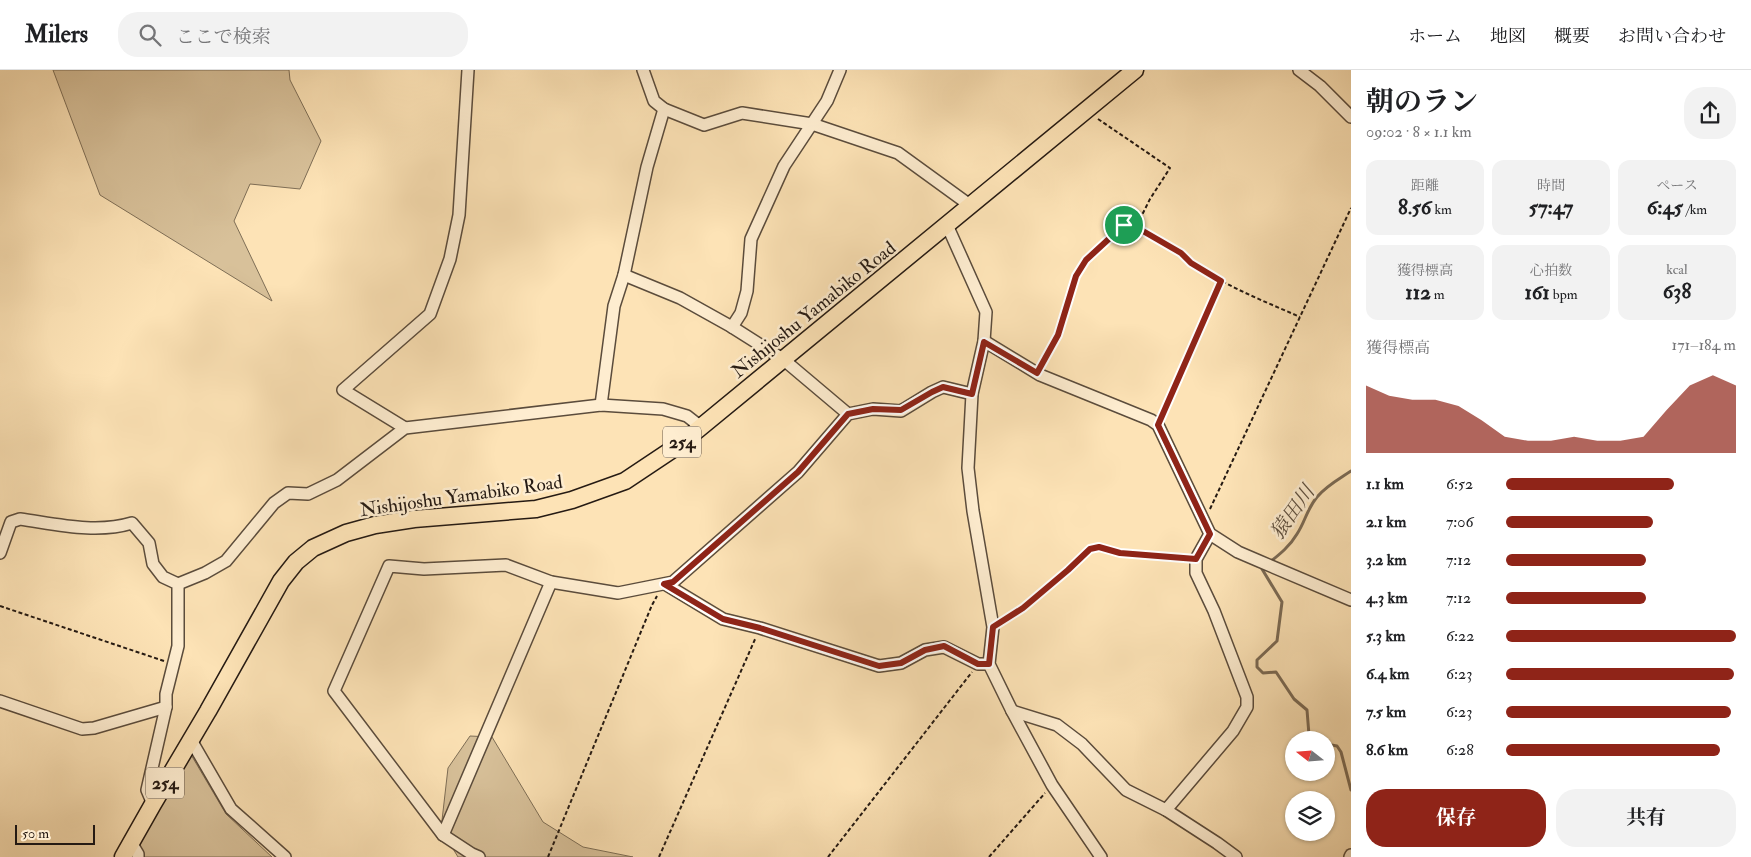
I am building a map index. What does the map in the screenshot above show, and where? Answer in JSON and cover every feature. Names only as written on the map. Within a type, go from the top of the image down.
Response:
[{"type":"highway","name":"Nishijoshu Yamabiko Road","points":[[131,853],[153,804],[281,581],[296,562],[313,548],[346,533],[375,524],[536,508],[572,500],[625,481],[679,445],[1135,70]]},
{"type":"street","points":[[404,428],[343,390],[430,314],[450,259],[459,215],[468,70]]},
{"type":"street","points":[[643,70],[654,101],[664,109],[704,125],[742,113],[812,124],[898,153],[971,206]]},
{"type":"street","points":[[732,327],[740,313],[747,291],[751,239],[784,166],[827,102],[840,70]]},
{"type":"street","points":[[1300,70],[1320,86],[1351,117]]},
{"type":"street","points":[[601,406],[614,306],[624,275],[647,167],[664,109]]},
{"type":"street","points":[[947,225],[986,312],[984,342],[972,394],[968,468],[973,511],[993,627],[983,664]]},
{"type":"street","points":[[624,275],[680,298],[732,327],[784,360],[848,414]]},
{"type":"street","points":[[984,342],[1037,373],[1151,420],[1158,425],[1210,534],[1238,552],[1259,562],[1351,600]]},
{"type":"street","points":[[479,857],[443,835],[334,691],[389,566],[424,569],[506,565],[551,582],[618,593],[673,582],[798,472],[848,414],[873,409],[901,410],[943,387],[972,394]]},
{"type":"street","points":[[0,553],[11,522],[20,519],[89,528],[117,528],[132,523],[148,543],[153,564],[163,577],[178,584],[226,562],[274,503],[288,493],[308,494],[337,480],[404,428],[601,406],[663,409],[687,416],[701,427]]},
{"type":"street","points":[[1166,810],[1234,731],[1247,707],[1247,697],[1214,610],[1196,573],[1196,559],[1210,534]]},
{"type":"street","points":[[443,835],[551,582]]},
{"type":"street","points":[[153,804],[147,790],[166,707],[166,694],[178,646],[178,584]]},
{"type":"street","points":[[664,584],[723,619],[760,628],[879,666],[901,663],[925,650],[944,646],[983,664],[1012,711],[1052,785],[1102,857]]},
{"type":"street","points":[[0,701],[82,729],[94,728],[166,707]]},
{"type":"street","points":[[1012,711],[1057,725],[1082,744],[1126,790],[1166,810],[1236,857]]},
{"type":"street","points":[[191,740],[231,808],[284,857]]},
{"type":"path","points":[[1086,110],[1170,168],[1150,199],[1136,227]]},
{"type":"path","points":[[1205,521],[1351,208]]},
{"type":"path","points":[[1037,373],[1058,335],[1076,276],[1086,260],[1124,225],[1136,227],[1181,253],[1191,263],[1221,281],[1300,317]]},
{"type":"path","points":[[1158,425],[1221,281]]},
{"type":"path","points":[[993,627],[1023,608],[1090,549],[1099,547],[1120,553],[1196,559]]},
{"type":"path","points":[[548,857],[648,614],[664,584]]},
{"type":"path","points":[[0,606],[173,664]]},
{"type":"path","points":[[659,857],[760,628]]},
{"type":"path","points":[[828,857],[983,664]]},
{"type":"path","points":[[989,857],[1052,785]]},
{"type":"shaded area","points":[[53,70],[289,70],[290,80],[321,141],[300,189],[250,184],[234,221],[272,301],[100,195]]},
{"type":"shaded area","points":[[470,736],[492,737],[543,822],[583,847],[633,857],[458,857],[441,829],[448,768]]},
{"type":"shaded area","points":[[190,753],[226,814],[272,857],[141,857],[139,841]]},
{"type":"waterway","name":"猿田川","points":[[1270,562],[1294,538],[1317,497],[1351,471]]},
{"type":"waterway","name":"猿田川","points":[[1265,566],[1262,569],[1282,602],[1277,641],[1257,660],[1257,667],[1263,673],[1276,672],[1294,699],[1307,710],[1309,731]]},
{"type":"waterway","name":"猿田川","points":[[1335,746],[1341,752],[1351,790]]},
{"type":"route","points":[[1124,225],[1136,227],[1181,253],[1191,263],[1221,281],[1158,425],[1210,534],[1196,559],[1120,553],[1099,547],[1090,549],[1023,608],[993,627],[989,664],[978,664],[944,646],[925,650],[901,663],[879,666],[760,628],[723,619],[664,584],[673,582],[798,472],[848,414],[873,409],[901,410],[943,387],[972,394],[984,342],[1037,373],[1058,335],[1076,276],[1086,260],[1124,225]]}]
